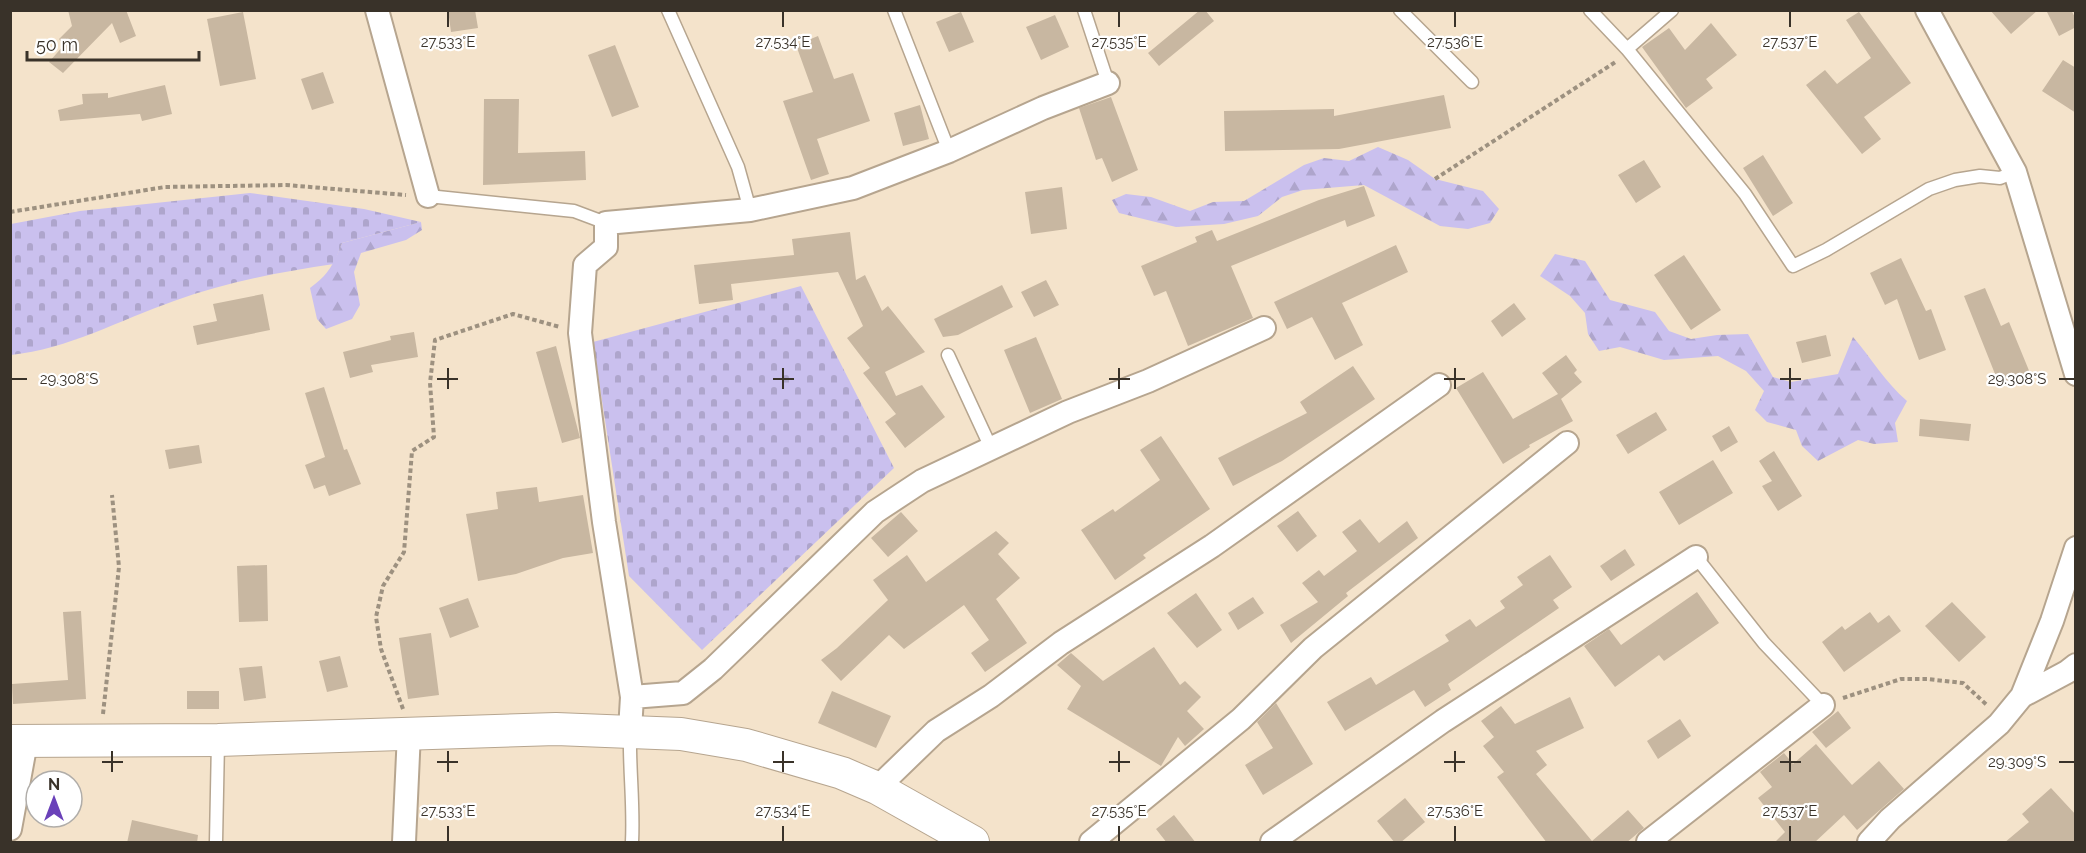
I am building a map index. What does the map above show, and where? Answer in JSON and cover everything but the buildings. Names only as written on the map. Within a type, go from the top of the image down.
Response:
[{"type":"main road","points":[[18,741],[218,740],[409,733],[630,730],[681,734],[746,745],[842,773],[878,788],[973,843]]},
{"type":"street","points":[[377,10],[428,196]]},
{"type":"street","points":[[1927,10],[2014,172],[2076,374]]},
{"type":"street","points":[[630,730],[632,697],[604,522],[580,333],[585,265],[606,247],[606,223],[750,210],[853,188],[949,151],[1043,108],[1108,84]]},
{"type":"street","points":[[632,697],[683,693],[713,669],[875,512],[922,481],[991,448],[1264,328]]},
{"type":"street","points":[[878,788],[936,731],[991,696],[1061,643],[1212,546],[1439,385]]},
{"type":"street","points":[[1091,843],[1241,719],[1313,648],[1567,443]]},
{"type":"street","points":[[1869,843],[1890,819],[1999,724],[2022,696],[2052,621],[2076,548]]},
{"type":"street","points":[[1272,843],[1443,722],[1696,557]]},
{"type":"street","points":[[2022,696],[2076,665]]},
{"type":"street","points":[[1648,843],[1823,705]]},
{"type":"street","points":[[404,843],[409,733]]},
{"type":"street","points":[[10,829],[18,741]]},
{"type":"lane","points":[[668,10],[738,167],[750,210]]},
{"type":"lane","points":[[894,10],[949,151]]},
{"type":"lane","points":[[1084,10],[1108,84]]},
{"type":"lane","points":[[1400,10],[1472,82]]},
{"type":"lane","points":[[1590,10],[1627,49],[1745,194],[1793,266],[1826,250],[1929,189],[1955,180],[1980,176],[2000,178],[2014,172]]},
{"type":"lane","points":[[1627,49],[1672,10]]},
{"type":"lane","points":[[428,196],[574,211],[606,223]]},
{"type":"lane","points":[[948,355],[991,448]]},
{"type":"lane","points":[[1696,557],[1764,643],[1823,705]]},
{"type":"lane","points":[[630,730],[629,774],[634,785],[632,843]]},
{"type":"lane","points":[[216,843],[218,740]]},
{"type":"path","points":[[1435,179],[1558,97],[1614,64],[1627,49]]},
{"type":"path","points":[[10,212],[165,187],[286,184],[428,196]]},
{"type":"path","points":[[409,733],[397,689],[381,650],[376,617],[383,586],[404,552],[412,452],[434,437],[430,383],[435,340],[513,314],[580,333]]},
{"type":"path","points":[[100,741],[119,567],[112,495]]},
{"type":"path","points":[[1823,705],[1901,679],[1963,683],[1984,700],[1999,724]]},
{"type":"green space","points":[[1378,147],[1408,160],[1435,179],[1483,191],[1499,209],[1490,223],[1468,229],[1440,226],[1364,185],[1303,190],[1282,197],[1258,216],[1224,224],[1176,227],[1119,213],[1112,200],[1126,194],[1151,197],[1190,211],[1213,202],[1244,201],[1304,165],[1324,158],[1349,161]]},
{"type":"green space","points":[[250,193],[364,209],[421,222],[342,243],[334,264],[273,274],[213,288],[53,347],[11,355],[11,224],[80,211]]},
{"type":"green space","points":[[421,222],[422,230],[406,240],[361,253],[354,272],[360,305],[352,319],[326,329],[317,319],[310,288],[330,268],[342,243]]},
{"type":"green space","points":[[1555,254],[1585,261],[1610,300],[1655,312],[1669,331],[1691,339],[1748,334],[1773,377],[1791,382],[1838,374],[1853,337],[1885,378],[1907,401],[1895,423],[1898,442],[1874,444],[1858,440],[1818,461],[1802,446],[1796,430],[1767,422],[1755,410],[1764,391],[1746,371],[1718,356],[1664,360],[1620,347],[1599,351],[1588,334],[1585,313],[1570,296],[1540,276]]},
{"type":"green space","points":[[801,286],[894,468],[702,650],[629,576],[593,342]]}]
